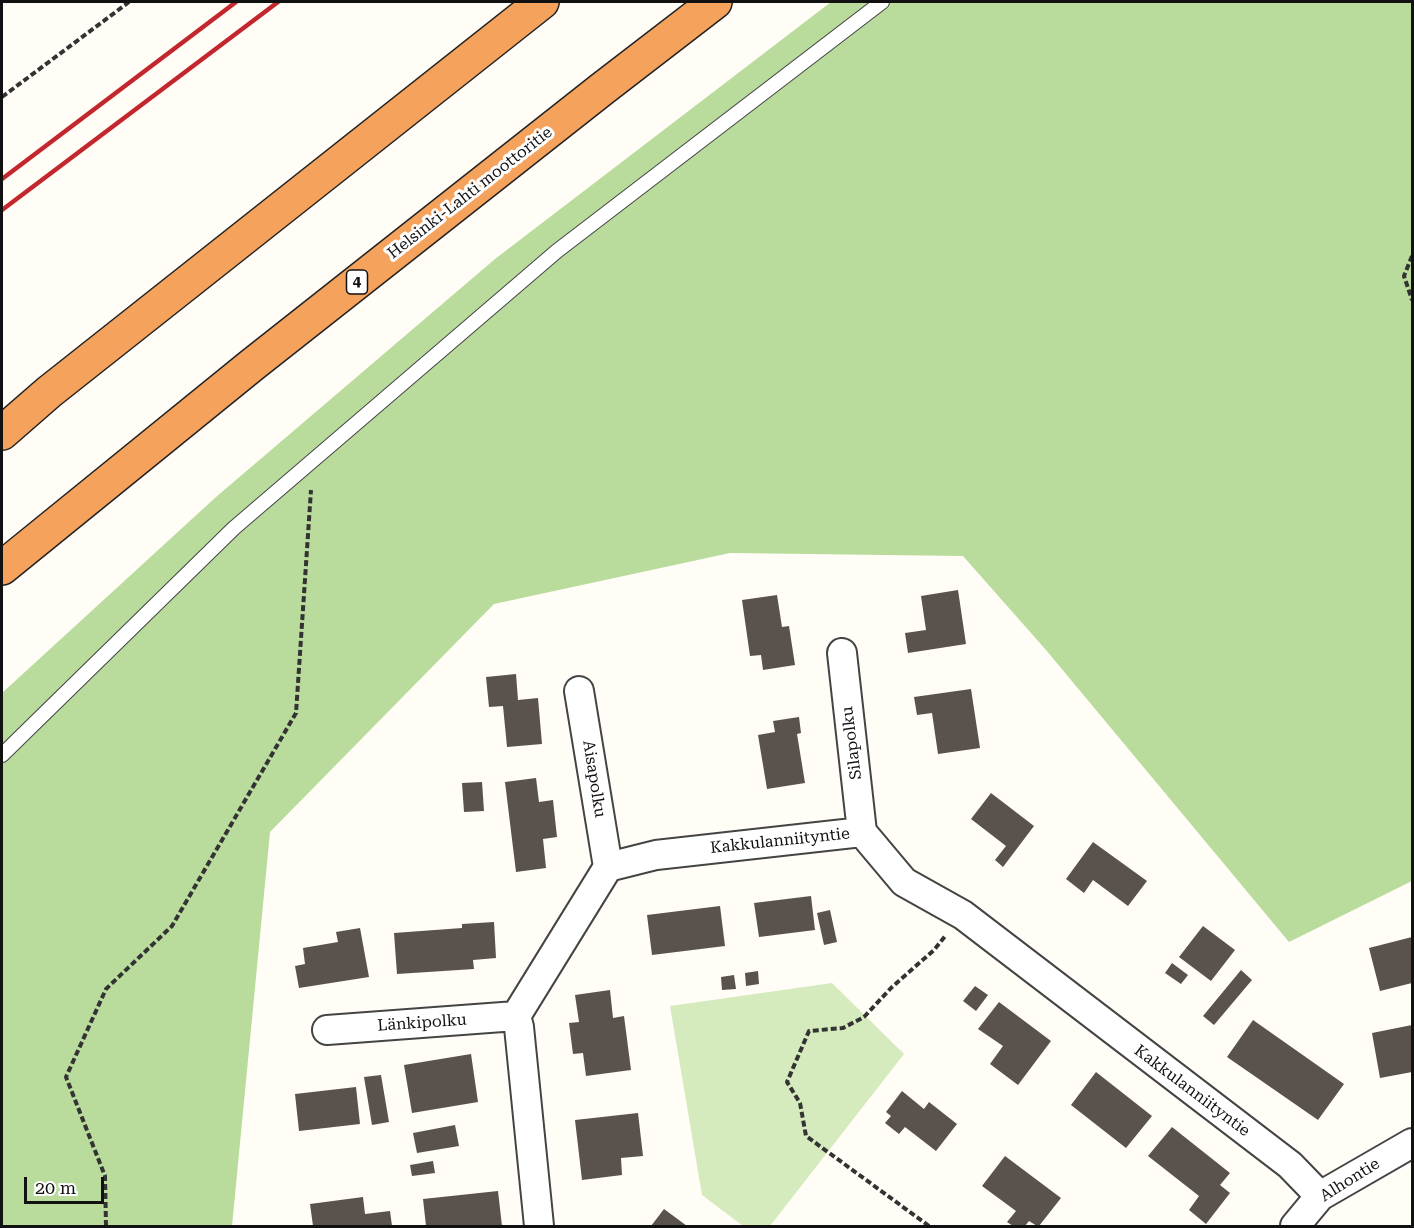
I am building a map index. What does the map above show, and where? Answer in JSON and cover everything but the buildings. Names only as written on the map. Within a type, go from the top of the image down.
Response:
[{"type":"highway","points":[[2,433],[50,392],[542,2]]},
{"type":"highway","name":"Helsinki-Lahti moottoritie","points":[[2,568],[261,358],[715,2]]},
{"type":"street","name":"Silapolku","points":[[842,653],[862,832]]},
{"type":"street","name":"Aisapolku","points":[[579,691],[608,867]]},
{"type":"street","name":"Kakkulanniityntie","points":[[608,867],[656,855],[862,832],[904,882],[963,915],[1290,1165],[1320,1196]]},
{"type":"street","points":[[539,1227],[516,1016],[608,867]]},
{"type":"street","name":"Länkipolku","points":[[327,1030],[516,1016]]},
{"type":"street","name":"Alhontie","points":[[1295,1227],[1320,1196],[1413,1143]]},
{"type":"lane","points":[[2,755],[234,528],[557,251],[882,2]]},
{"type":"path","points":[[2,97],[129,2]]},
{"type":"path","points":[[1413,256],[1404,276],[1413,300]]},
{"type":"path","points":[[106,1227],[105,1176],[66,1077],[106,989],[172,926],[296,713],[313,460]]},
{"type":"path","points":[[929,1227],[806,1136],[800,1103],[787,1082],[809,1031],[843,1028],[864,1017],[892,987],[934,950],[963,915]]},
{"type":"green space","points":[[831,2],[1412,2],[1412,881],[1289,942],[1046,650],[963,556],[730,553],[494,604],[270,832],[232,1226],[2,1226],[2,693],[216,497],[495,259]]},
{"type":"green space","points":[[832,983],[904,1054],[770,1226],[743,1226],[702,1195],[670,1006]]},
{"type":"railway","points":[[2,179],[236,2]]},
{"type":"railway","points":[[2,210],[278,2]]}]
